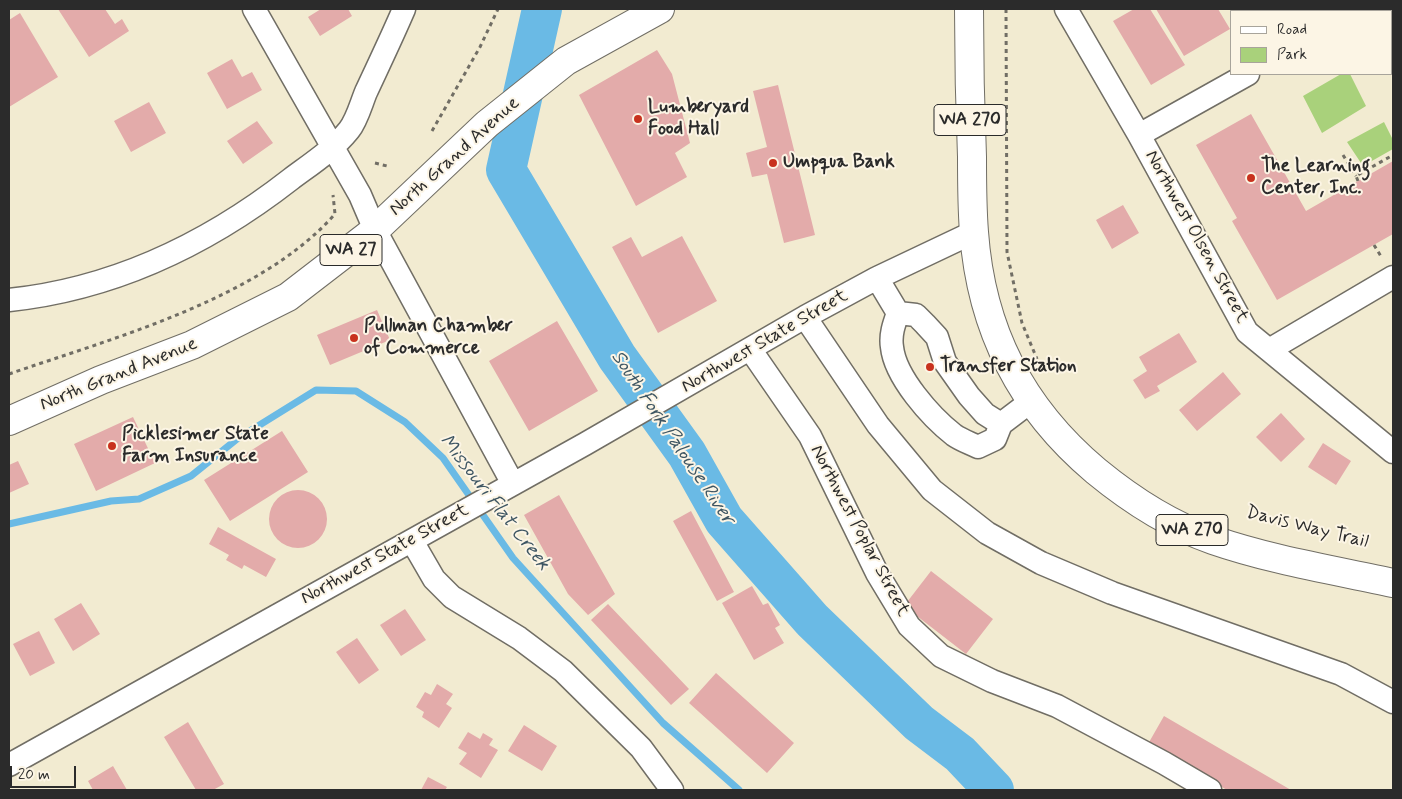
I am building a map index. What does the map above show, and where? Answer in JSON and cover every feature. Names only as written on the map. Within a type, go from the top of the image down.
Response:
[{"type":"main road","name":"North Grand Avenue","points":[[9,421],[240,323],[288,297],[374,230],[487,124],[566,61],[660,9]]},
{"type":"main road","name":"WA 270","points":[[969,9],[974,232],[979,276],[990,316],[1006,359],[1030,402],[1075,453],[1104,478],[1137,502],[1172,522],[1211,539],[1254,552],[1393,583]]},
{"type":"street","points":[[254,9],[360,195],[374,230],[504,488]]},
{"type":"street","points":[[9,300],[35,298],[89,285],[162,259],[225,226],[270,196],[332,148],[350,128],[404,9]]},
{"type":"street","name":"Northwest Olsen Street","points":[[1066,9],[1139,135],[1247,332],[1393,452]]},
{"type":"street","points":[[1139,135],[1246,75]]},
{"type":"street","name":"Northwest State Street","points":[[9,765],[690,385],[805,317],[877,278],[974,232]]},
{"type":"street","points":[[1268,350],[1389,269]]},
{"type":"street","points":[[877,278],[898,313],[892,332],[892,348],[901,372],[933,418],[956,436],[978,447],[995,439],[1001,424],[1030,402]]},
{"type":"street","points":[[898,313],[916,315],[925,324],[937,337],[945,362],[969,396],[985,414],[1001,424]]},
{"type":"street","points":[[805,317],[878,425],[932,490],[987,533],[1041,563],[1112,593],[1341,674],[1393,702]]},
{"type":"street","name":"Northwest Poplar Street","points":[[750,349],[810,436],[877,574],[909,626],[942,656],[992,681],[1057,706],[1164,763],[1210,790]]},
{"type":"street","points":[[412,541],[434,579],[446,591],[519,638],[563,671],[641,748],[672,790]]},
{"type":"path","points":[[432,132],[498,9]]},
{"type":"path","points":[[1006,9],[1007,252],[1022,322],[1040,366]]},
{"type":"path","points":[[1343,155],[1358,181]]},
{"type":"path","points":[[1356,176],[1393,155]]},
{"type":"path","points":[[375,163],[387,166]]},
{"type":"path","points":[[9,374],[126,334],[197,305],[247,281],[318,233],[335,214]]},
{"type":"path","points":[[1374,245],[1389,269]]},
{"type":"green space","points":[[1339,75],[1350,75],[1366,106],[1322,133],[1303,96]]},
{"type":"green space","points":[[1384,122],[1393,140],[1393,149],[1363,166],[1347,142]]},
{"type":"building","points":[[58,9],[105,9],[115,24],[122,19],[129,31],[89,57]]},
{"type":"building","points":[[321,9],[348,9],[352,16],[320,36],[308,17]]},
{"type":"building","points":[[1134,9],[1150,9],[1185,65],[1151,85],[1113,21]]},
{"type":"building","points":[[1156,9],[1218,9],[1230,29],[1184,56]]},
{"type":"building","points":[[20,13],[58,77],[9,107],[9,20]]},
{"type":"building","name":"Lumberyard Food Hall","points":[[657,50],[672,74],[690,143],[675,153],[687,177],[636,206],[579,95]]},
{"type":"building","points":[[232,59],[242,77],[252,72],[262,90],[227,109],[207,73]]},
{"type":"building","name":"Umpqua Bank","points":[[778,85],[815,235],[784,243],[767,174],[752,177],[746,153],[767,147],[753,91]]},
{"type":"building","points":[[149,102],[166,133],[131,152],[114,121]]},
{"type":"building","name":"The Learning Center, Inc.","points":[[1251,114],[1306,211],[1393,161],[1393,234],[1277,300],[1232,221],[1237,218],[1196,145]]},
{"type":"building","points":[[257,121],[273,143],[243,164],[227,141]]},
{"type":"building","points":[[1123,205],[1139,233],[1112,249],[1096,220]]},
{"type":"building","points":[[682,236],[717,301],[658,333],[612,247],[631,237],[642,257]]},
{"type":"building","name":"Pullman Chamber of Commerce","points":[[377,310],[390,340],[330,365],[317,335]]},
{"type":"building","points":[[557,321],[598,391],[529,431],[489,361]]},
{"type":"building","points":[[1179,333],[1197,362],[1157,386],[1160,391],[1145,399],[1133,380],[1147,371],[1139,357]]},
{"type":"building","points":[[1223,372],[1241,394],[1197,431],[1179,410]]},
{"type":"building","points":[[1281,413],[1305,439],[1281,462],[1256,437]]},
{"type":"building","points":[[133,417],[155,463],[96,491],[74,444]]},
{"type":"building","points":[[282,431],[308,472],[230,521],[204,480]]},
{"type":"building","points":[[1323,443],[1351,461],[1336,485],[1308,467]]},
{"type":"building","points":[[18,461],[29,484],[9,493],[9,465]]},
{"type":"building","points":[[298,490],[309,492],[319,498],[325,508],[327,519],[325,530],[319,540],[309,546],[298,548],[287,546],[277,540],[271,530],[269,519],[271,508],[277,498],[287,492]]},
{"type":"building","points":[[559,495],[615,594],[588,615],[568,594],[524,515]]},
{"type":"building","points":[[691,511],[734,592],[717,601],[673,521]]},
{"type":"building","points":[[218,527],[276,559],[266,577],[244,565],[242,569],[226,560],[229,555],[209,544]]},
{"type":"building","points":[[931,571],[993,619],[966,654],[904,606]]},
{"type":"building","points":[[752,586],[763,605],[768,603],[780,625],[775,628],[784,643],[754,660],[722,603]]},
{"type":"building","points":[[81,603],[100,634],[73,651],[54,619]]},
{"type":"building","points":[[608,604],[689,689],[671,705],[591,620]]},
{"type":"building","points":[[405,609],[426,640],[401,656],[380,625]]},
{"type":"building","points":[[39,631],[55,663],[30,676],[13,644]]},
{"type":"building","points":[[357,638],[379,670],[359,684],[336,652]]},
{"type":"building","points":[[716,673],[794,743],[767,773],[689,703]]},
{"type":"building","points":[[437,684],[453,694],[446,704],[452,708],[439,728],[422,717],[424,712],[416,707],[425,692],[431,695]]},
{"type":"building","points":[[1164,716],[1291,790],[1227,790],[1148,744]]},
{"type":"building","points":[[188,722],[224,784],[213,790],[196,790],[164,737]]},
{"type":"building","points":[[524,725],[557,746],[542,771],[508,751]]},
{"type":"building","points":[[468,732],[480,739],[483,733],[493,739],[489,745],[498,750],[481,778],[459,764],[467,753],[458,748]]},
{"type":"building","points":[[113,766],[127,790],[93,790],[88,781]]},
{"type":"building","points":[[428,777],[447,787],[445,790],[421,790]]},
{"type":"waterway","name":"South Fork Palouse River","points":[[542,9],[506,170],[617,357],[687,454],[724,520],[812,620],[919,723],[960,754],[994,790]]},
{"type":"waterway","name":"Missouri Flat Creek","points":[[9,524],[111,501],[139,499],[191,476],[237,439],[316,390],[356,391],[405,422],[443,458],[513,558],[663,723],[739,790]]},
{"type":"place","name":"Lumberyard Food Hall","points":[[638,119]]},
{"type":"place","name":"Umpqua Bank","points":[[773,163]]},
{"type":"place","name":"The Learning Center, Inc.","points":[[1251,178]]},
{"type":"place","name":"Pullman Chamber of Commerce","points":[[354,338]]},
{"type":"place","name":"Transfer Station","points":[[930,367]]},
{"type":"place","name":"Picklesimer State Farm Insurance","points":[[112,446]]}]
